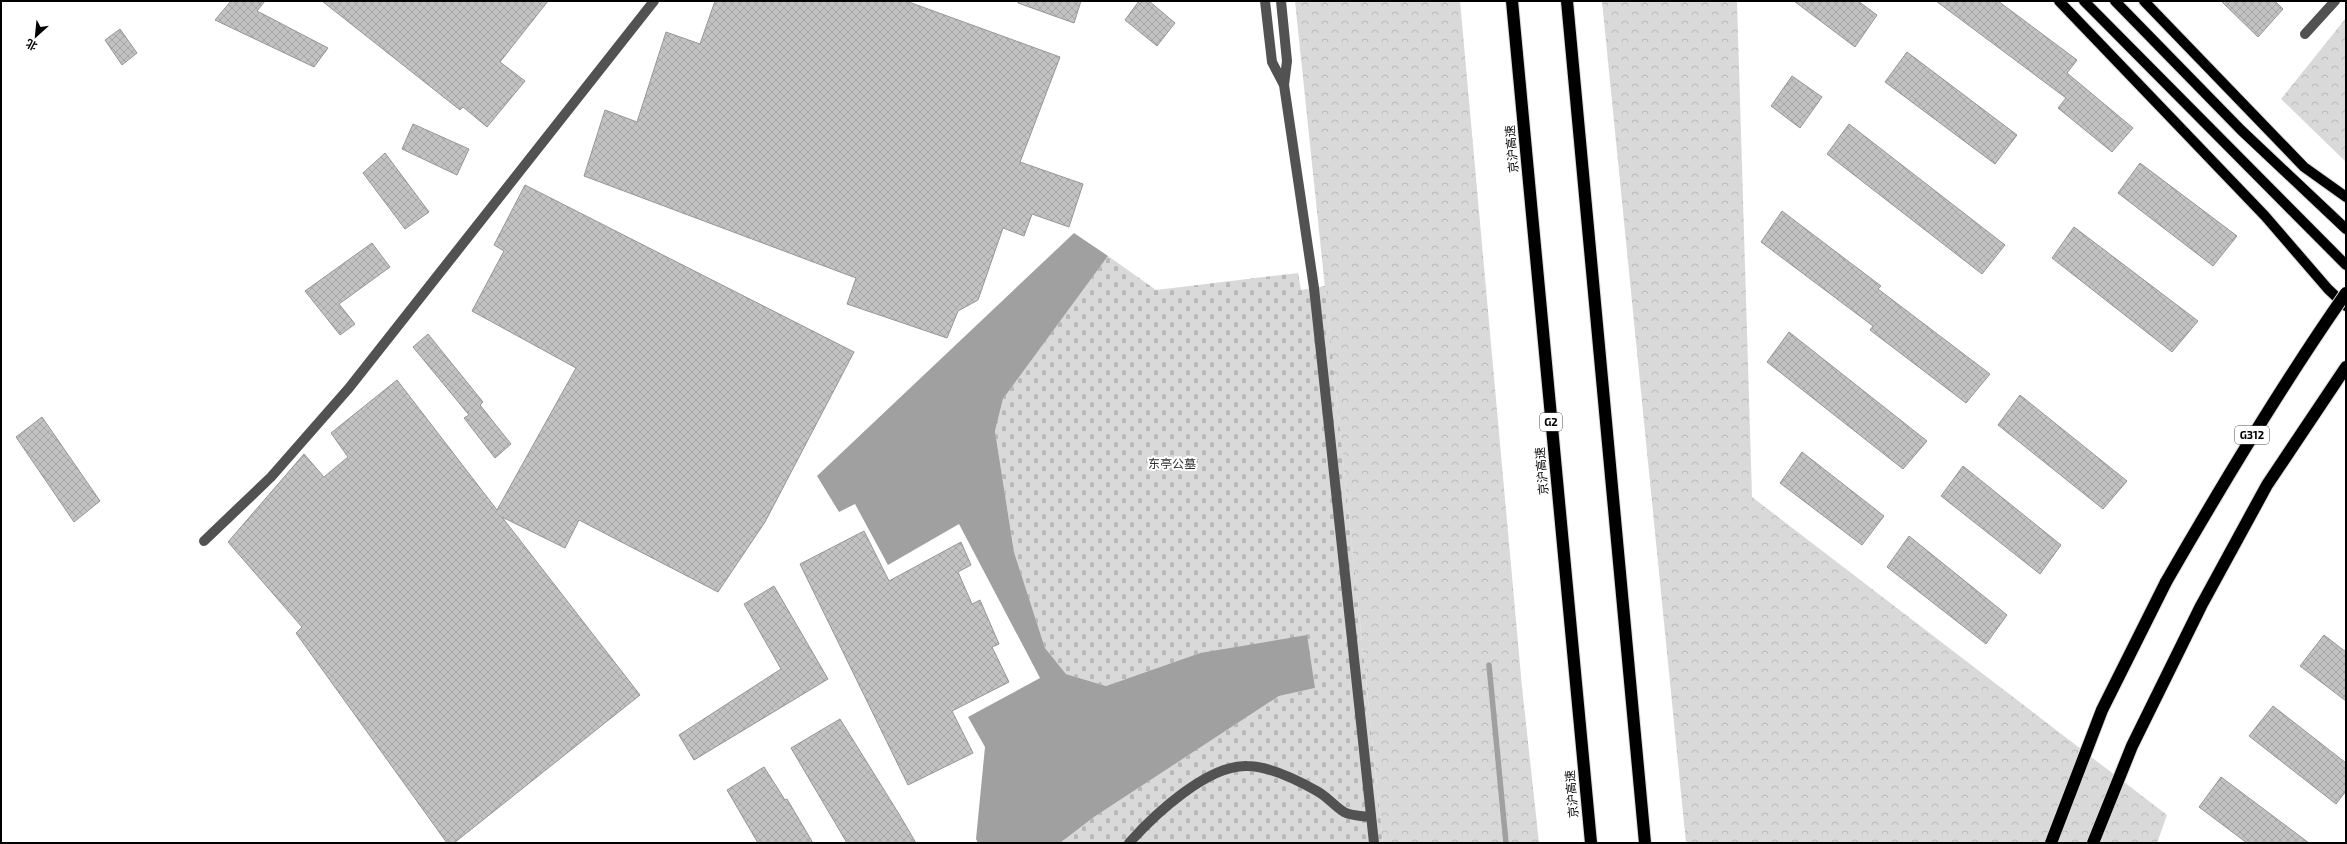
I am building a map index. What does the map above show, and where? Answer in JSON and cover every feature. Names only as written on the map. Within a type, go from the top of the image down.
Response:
[{"type":"highway","name":"京沪高速","points":[[1512,1],[1591,843]]},
{"type":"highway","points":[[1566,1],[1644,843]]},
{"type":"highway","name":"G312","points":[[2051,843],[2102,710],[2166,582],[2231,469],[2301,357],[2346,293]]},
{"type":"highway","points":[[2093,843],[2132,746],[2201,606],[2267,485],[2346,367]]},
{"type":"main road","points":[[2059,1],[2265,216],[2328,289],[2346,306]]},
{"type":"main road","points":[[2084,1],[2346,265]]},
{"type":"main road","points":[[2115,1],[2241,130],[2346,229]]},
{"type":"main road","points":[[2144,1],[2304,167],[2346,197]]},
{"type":"street","points":[[204,541],[271,477],[349,388],[654,1]]},
{"type":"street","points":[[1265,1],[1272,62],[1284,84]]},
{"type":"street","points":[[1281,1],[1287,61],[1284,84],[1314,288],[1374,843]]},
{"type":"street","points":[[2305,34],[2335,1]]},
{"type":"street","points":[[1129,843],[1151,818],[1182,794],[1215,774],[1246,766],[1284,775],[1317,791],[1345,813],[1371,817]]},
{"type":"green space","points":[[1295,1],[1460,1],[1522,687],[1539,843],[1383,843]]},
{"type":"green space","points":[[1602,1],[1737,1],[1752,497],[2167,815],[2157,843],[1686,843]]},
{"type":"green space","points":[[2346,18],[2346,162],[2281,99]]},
{"type":"green space","name":"东亭公墓","points":[[1108,256],[1156,290],[1298,273],[1301,290],[1325,286],[1383,843],[1060,843],[1094,817],[1279,696],[1315,688],[1200,653],[1106,686],[1066,674],[1045,648],[1014,552],[995,431],[1003,399]]},
{"type":"shaded area","points":[[1074,233],[1108,256],[1003,399],[995,431],[1014,552],[1045,648],[1066,674],[1106,686],[1200,653],[1307,635],[1315,688],[1279,696],[1094,817],[1060,843],[978,843],[976,839],[985,747],[968,717],[1040,678],[959,524],[888,565],[855,504],[839,512],[817,476]]},
{"type":"building","points":[[231,1],[265,1],[257,11],[328,48],[314,67],[215,20]]},
{"type":"building","points":[[322,1],[548,1],[500,62],[525,81],[487,127],[463,107],[460,110]]},
{"type":"building","points":[[715,1],[906,1],[1060,57],[1020,162],[1083,184],[1069,227],[1032,214],[1024,236],[1003,228],[978,300],[958,311],[947,338],[847,304],[856,278],[584,176],[605,110],[637,122],[666,32],[700,44]]},
{"type":"building","points":[[1018,1],[1081,1],[1074,23],[1018,3]]},
{"type":"building","points":[[1139,1],[1149,1],[1175,23],[1157,46],[1125,20]]},
{"type":"building","points":[[1794,1],[1858,1],[1877,15],[1855,47]]},
{"type":"building","points":[[1936,1],[1998,1],[2077,60],[2067,73],[2133,128],[2112,152],[2058,108],[2066,98]]},
{"type":"building","points":[[2221,1],[2275,1],[2283,9],[2258,37]]},
{"type":"building","points":[[120,29],[137,53],[122,65],[105,40]]},
{"type":"building","points":[[1907,52],[2017,135],[1995,164],[1885,82]]},
{"type":"building","points":[[1792,76],[1822,97],[1800,128],[1771,106]]},
{"type":"building","points":[[413,124],[469,149],[457,175],[402,149]]},
{"type":"building","points":[[1849,124],[2005,245],[1982,274],[1827,154]]},
{"type":"building","points":[[385,153],[429,212],[405,229],[363,173]]},
{"type":"building","points":[[2140,163],[2237,236],[2213,266],[2118,193]]},
{"type":"building","points":[[525,185],[854,352],[765,522],[718,592],[579,520],[565,548],[502,517],[640,695],[454,843],[447,843],[296,633],[302,627],[228,542],[304,454],[324,477],[348,457],[331,433],[397,380],[497,510],[576,368],[472,311],[504,251],[494,245]]},
{"type":"building","points":[[1782,211],[1881,286],[1878,289],[1990,374],[1966,403],[1870,330],[1873,326],[1761,242]]},
{"type":"building","points":[[2074,227],[2198,321],[2172,352],[2052,258]]},
{"type":"building","points":[[372,243],[390,267],[339,304],[355,324],[340,335],[305,291]]},
{"type":"building","points":[[1789,332],[1927,441],[1903,469],[1767,362]]},
{"type":"building","points":[[428,334],[483,402],[480,405],[511,444],[495,458],[464,418],[469,415],[413,347]]},
{"type":"building","points":[[2020,395],[2127,481],[2103,509],[1998,425]]},
{"type":"building","points":[[42,417],[100,501],[74,522],[16,437]]},
{"type":"building","points":[[1802,452],[1884,516],[1862,545],[1780,483]]},
{"type":"building","points":[[1963,466],[2061,545],[2040,574],[1941,496]]},
{"type":"building","points":[[864,531],[889,581],[961,542],[971,565],[958,572],[972,604],[980,600],[999,644],[992,647],[1009,682],[952,711],[973,753],[908,785],[800,564]]},
{"type":"building","points":[[1909,536],[2007,615],[1986,644],[1887,567]]},
{"type":"building","points":[[774,586],[828,679],[694,760],[679,735],[781,669],[744,604]]},
{"type":"building","points":[[2324,635],[2346,652],[2346,701],[2300,666]]},
{"type":"building","points":[[2273,706],[2346,763],[2346,791],[2336,804],[2249,736]]},
{"type":"building","points":[[840,719],[916,843],[847,843],[791,748]]},
{"type":"building","points":[[764,767],[785,800],[787,799],[813,843],[758,843],[727,790]]},
{"type":"building","points":[[2221,777],[2309,843],[2247,843],[2199,807]]},
{"type":"waterway","points":[[1489,665],[1506,843]]}]
